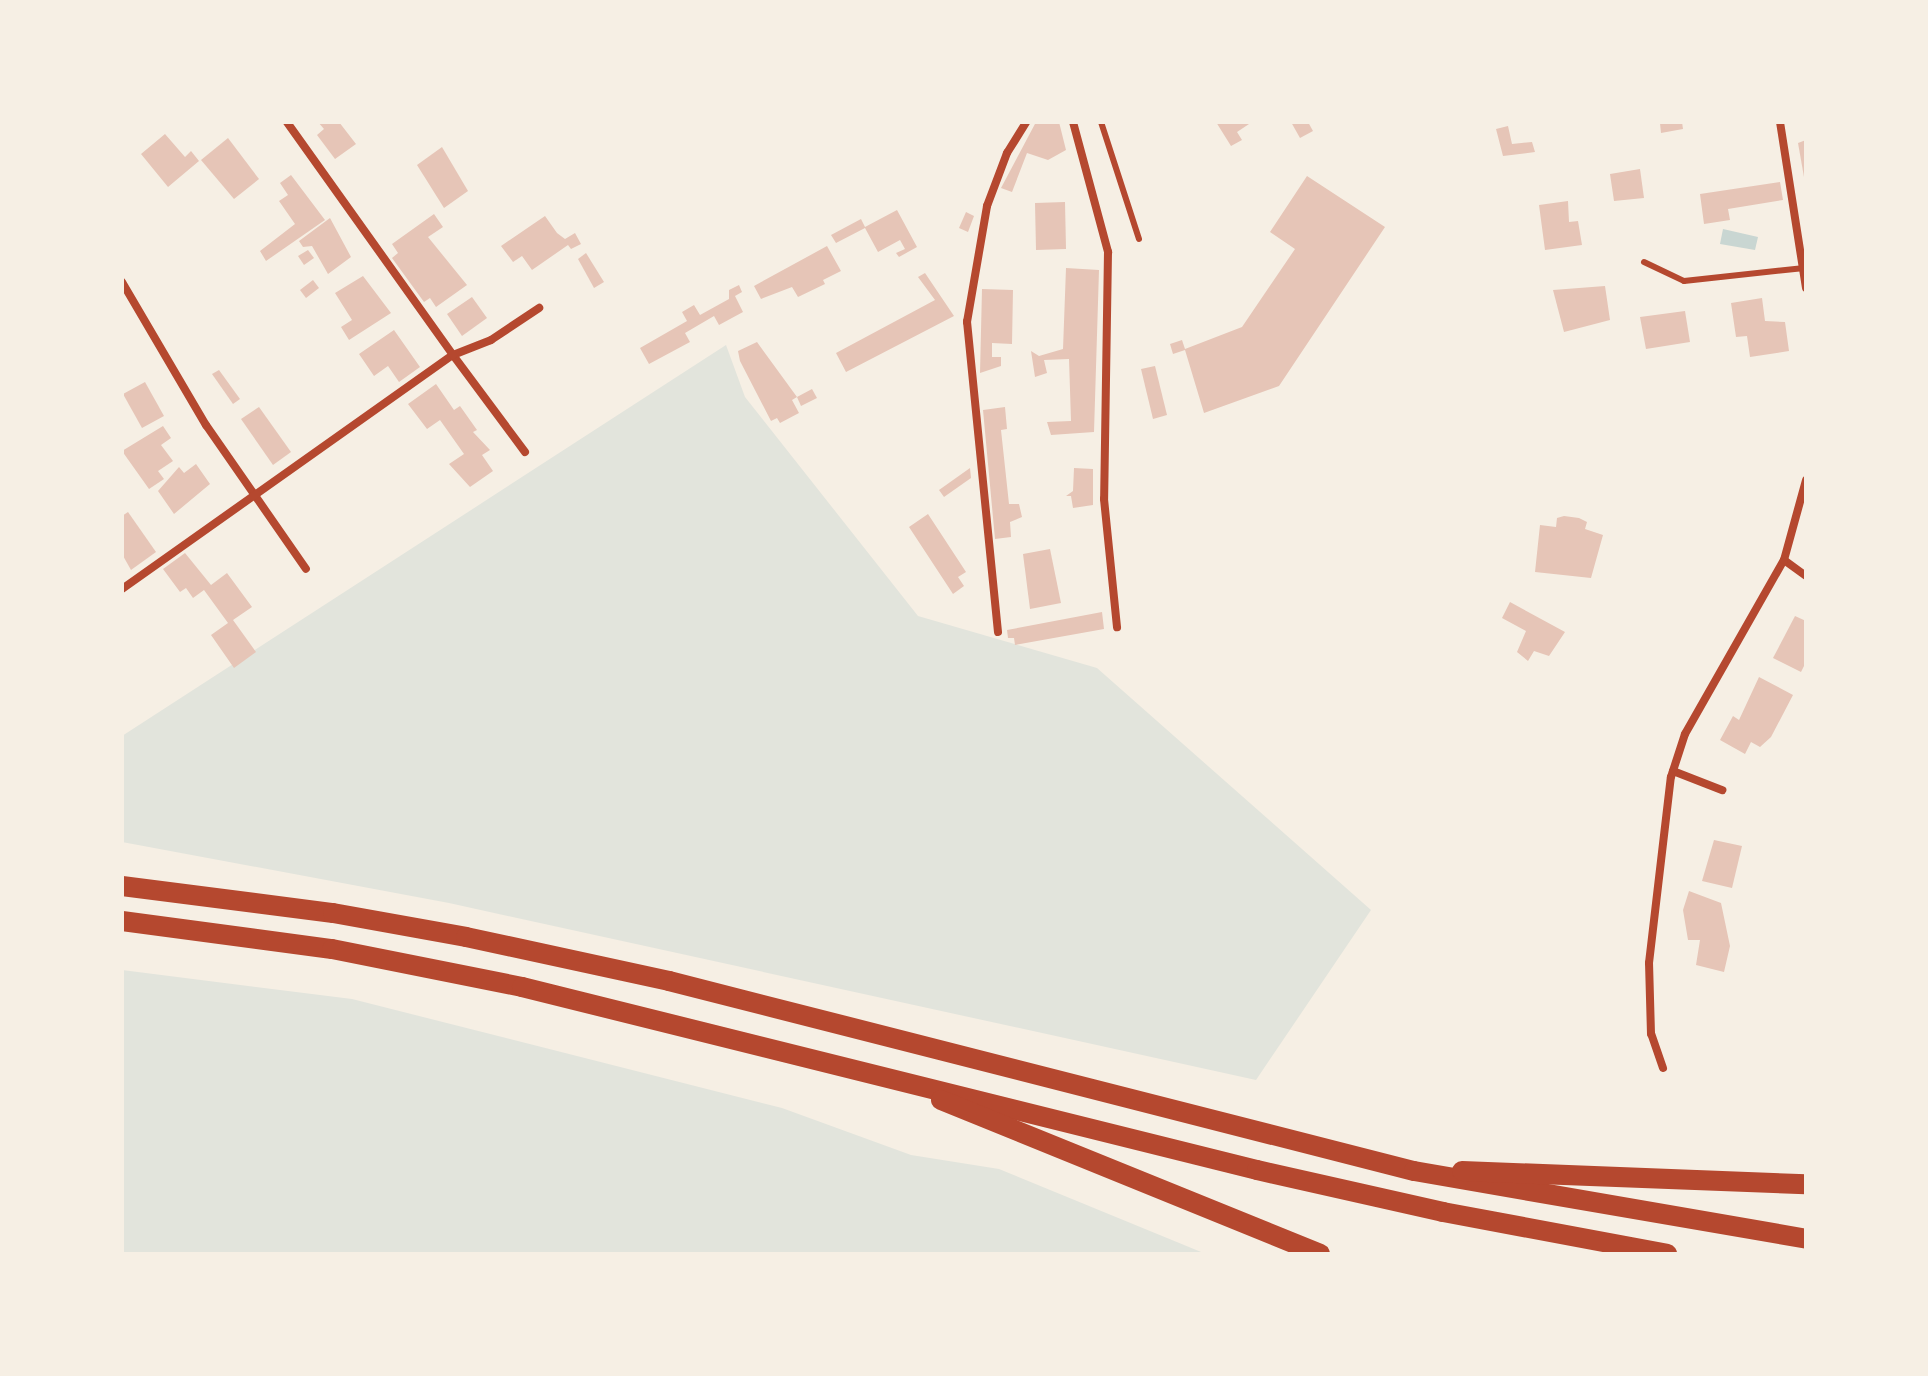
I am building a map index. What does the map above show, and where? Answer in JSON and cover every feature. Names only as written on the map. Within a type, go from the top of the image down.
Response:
[{"type":"highway","points":[[122,886],[333,913],[669,981],[1414,1171],[1806,1239]]},
{"type":"highway","points":[[122,921],[268,939],[447,971],[1381,1199],[1667,1254]]},
{"type":"highway","points":[[883,1075],[1084,1162],[1320,1254]]},
{"type":"highway","points":[[1414,1171],[1535,1171],[1806,1184]]},
{"type":"street","points":[[287,122],[525,452]]},
{"type":"street","points":[[998,632],[967,322],[987,206],[1007,153],[1026,122]]},
{"type":"street","points":[[1073,122],[1108,252],[1104,499],[1117,627]]},
{"type":"street","points":[[1780,122],[1801,228],[1806,288]]},
{"type":"street","points":[[122,282],[206,425],[306,569]]},
{"type":"street","points":[[122,589],[453,355],[491,340],[539,308]]},
{"type":"street","points":[[1663,1068],[1651,1034],[1649,963],[1673,771],[1685,734],[1784,560],[1802,507],[1806,480]]},
{"type":"street","points":[[1784,560],[1806,576]]},
{"type":"street","points":[[1673,771],[1722,790]]},
{"type":"lane","points":[[1101,122],[1139,239]]},
{"type":"lane","points":[[1644,262],[1684,281],[1804,268]]},
{"type":"shaded area","points":[[1723,229],[1758,237],[1755,250],[1720,244]]},
{"type":"shaded area","points":[[726,345],[745,397],[918,616],[1097,668],[1371,910],[1256,1080],[449,903],[122,842],[122,736]]},
{"type":"shaded area","points":[[122,970],[352,999],[782,1108],[911,1155],[999,1169],[1206,1254],[122,1254]]},
{"type":"building","points":[[318,122],[339,122],[356,144],[335,159],[317,135],[324,129]]},
{"type":"building","points":[[1036,122],[1059,122],[1066,150],[1048,160],[1027,153],[1012,192],[1001,188]]},
{"type":"building","points":[[1216,122],[1252,122],[1237,132],[1242,140],[1231,146]]},
{"type":"building","points":[[1291,122],[1308,122],[1313,131],[1300,138]]},
{"type":"building","points":[[1682,122],[1683,129],[1661,133],[1660,123]]},
{"type":"building","points":[[1508,126],[1512,144],[1532,142],[1535,152],[1503,156],[1496,129]]},
{"type":"building","points":[[165,134],[185,157],[191,151],[199,161],[168,187],[141,154]]},
{"type":"building","points":[[228,138],[259,179],[234,199],[201,160]]},
{"type":"building","points":[[1806,140],[1806,177],[1804,177],[1798,143]]},
{"type":"building","points":[[442,147],[468,191],[444,208],[417,165]]},
{"type":"building","points":[[1640,169],[1644,198],[1614,201],[1610,174]]},
{"type":"building","points":[[291,175],[325,220],[266,261],[260,251],[295,224],[279,201],[288,195],[280,183]]},
{"type":"building","points":[[1307,176],[1385,227],[1279,386],[1204,413],[1185,350],[1173,354],[1170,344],[1182,340],[1185,349],[1242,327],[1295,249],[1270,232]]},
{"type":"building","points":[[1780,182],[1783,200],[1728,209],[1730,220],[1704,224],[1700,194]]},
{"type":"building","points":[[1568,201],[1569,222],[1578,221],[1582,245],[1545,250],[1539,205]]},
{"type":"building","points":[[1065,202],[1066,249],[1036,250],[1035,203]]},
{"type":"building","points":[[897,210],[917,247],[899,257],[896,253],[905,249],[900,240],[878,252],[865,228],[836,243],[831,235],[861,219],[865,227]]},
{"type":"building","points":[[966,212],[974,216],[968,232],[959,228]]},
{"type":"building","points":[[434,214],[443,227],[428,237],[467,285],[436,307],[430,298],[424,302],[392,258],[398,253],[392,244]]},
{"type":"building","points":[[545,216],[557,233],[565,239],[575,233],[581,244],[571,249],[568,245],[532,270],[522,256],[513,262],[501,246]]},
{"type":"building","points":[[330,218],[351,257],[328,274],[312,246],[303,247],[299,241]]},
{"type":"building","points":[[827,246],[841,271],[823,280],[825,284],[798,297],[792,287],[761,299],[754,286]]},
{"type":"building","points":[[308,250],[314,258],[304,265],[298,256]]},
{"type":"building","points":[[586,253],[604,282],[594,288],[578,259]]},
{"type":"building","points":[[1066,268],[1099,270],[1094,432],[1051,435],[1047,422],[1071,421],[1069,359],[1044,360],[1047,373],[1035,377],[1031,351],[1039,356],[1063,349]]},
{"type":"building","points":[[925,273],[954,316],[846,372],[836,353],[935,300],[918,277]]},
{"type":"building","points":[[363,276],[391,313],[349,340],[341,327],[352,320],[335,293]]},
{"type":"building","points":[[313,280],[319,288],[306,298],[300,290]]},
{"type":"building","points":[[739,285],[742,292],[735,296],[743,312],[719,325],[714,316],[685,333],[690,342],[649,364],[640,348],[687,321],[682,312],[694,305],[700,315],[729,299],[729,290]]},
{"type":"building","points":[[1605,286],[1610,320],[1564,332],[1553,290]]},
{"type":"building","points":[[982,289],[1013,290],[1012,344],[992,343],[992,357],[1001,357],[1001,366],[980,373]]},
{"type":"building","points":[[472,297],[487,318],[462,336],[447,314]]},
{"type":"building","points":[[1762,298],[1765,321],[1785,322],[1789,351],[1750,357],[1747,336],[1736,337],[1731,303]]},
{"type":"building","points":[[1685,311],[1690,342],[1646,349],[1640,317]]},
{"type":"building","points":[[394,330],[420,367],[399,382],[388,366],[374,376],[359,354]]},
{"type":"building","points":[[757,342],[797,397],[792,400],[799,413],[780,423],[777,418],[771,421],[740,361],[738,351]]},
{"type":"building","points":[[1155,366],[1167,415],[1153,419],[1141,369]]},
{"type":"building","points":[[219,370],[240,399],[233,404],[212,374]]},
{"type":"building","points":[[145,382],[164,416],[142,428],[123,394]]},
{"type":"building","points":[[436,384],[454,410],[460,406],[477,430],[473,432],[490,450],[482,455],[493,471],[470,487],[449,464],[464,454],[440,420],[427,429],[408,404]]},
{"type":"building","points":[[812,389],[817,398],[801,406],[797,397]]},
{"type":"building","points":[[259,407],[291,452],[273,465],[241,419]]},
{"type":"building","points":[[1005,407],[1007,429],[1001,430],[1009,504],[1019,504],[1022,517],[1010,522],[1011,537],[995,539],[983,410]]},
{"type":"building","points":[[163,426],[171,438],[161,445],[173,461],[158,471],[164,479],[149,489],[122,451]]},
{"type":"building","points":[[196,464],[210,484],[174,514],[158,491],[179,467],[184,473]]},
{"type":"building","points":[[970,468],[971,478],[944,497],[939,490]]},
{"type":"building","points":[[1074,468],[1093,469],[1093,505],[1073,508],[1071,496],[1066,496],[1073,491]]},
{"type":"building","points":[[128,512],[156,552],[131,570],[122,554],[122,516]]},
{"type":"building","points":[[928,514],[966,572],[958,577],[964,586],[953,594],[909,527]]},
{"type":"building","points":[[1557,518],[1579,518],[1587,522],[1585,529],[1603,535],[1591,578],[1535,572],[1540,525],[1556,527]]},
{"type":"building","points":[[1050,549],[1061,603],[1030,609],[1023,554]]},
{"type":"building","points":[[185,553],[211,585],[227,573],[252,607],[233,620],[256,652],[234,668],[211,635],[228,623],[204,590],[193,598],[186,588],[180,592],[163,569]]},
{"type":"building","points":[[1510,602],[1565,632],[1549,656],[1534,651],[1528,661],[1517,652],[1526,631],[1502,618]]},
{"type":"building","points":[[1102,612],[1104,629],[1015,645],[1014,638],[1008,638],[1007,630]]},
{"type":"building","points":[[1795,616],[1806,621],[1806,662],[1801,672],[1773,658]]},
{"type":"building","points":[[1759,677],[1793,695],[1771,737],[1760,747],[1751,742],[1745,754],[1720,740],[1733,716],[1739,720]]},
{"type":"building","points":[[1714,840],[1742,846],[1732,888],[1702,881]]},
{"type":"building","points":[[1689,891],[1721,903],[1730,946],[1724,972],[1696,965],[1700,940],[1688,940],[1683,910]]}]
